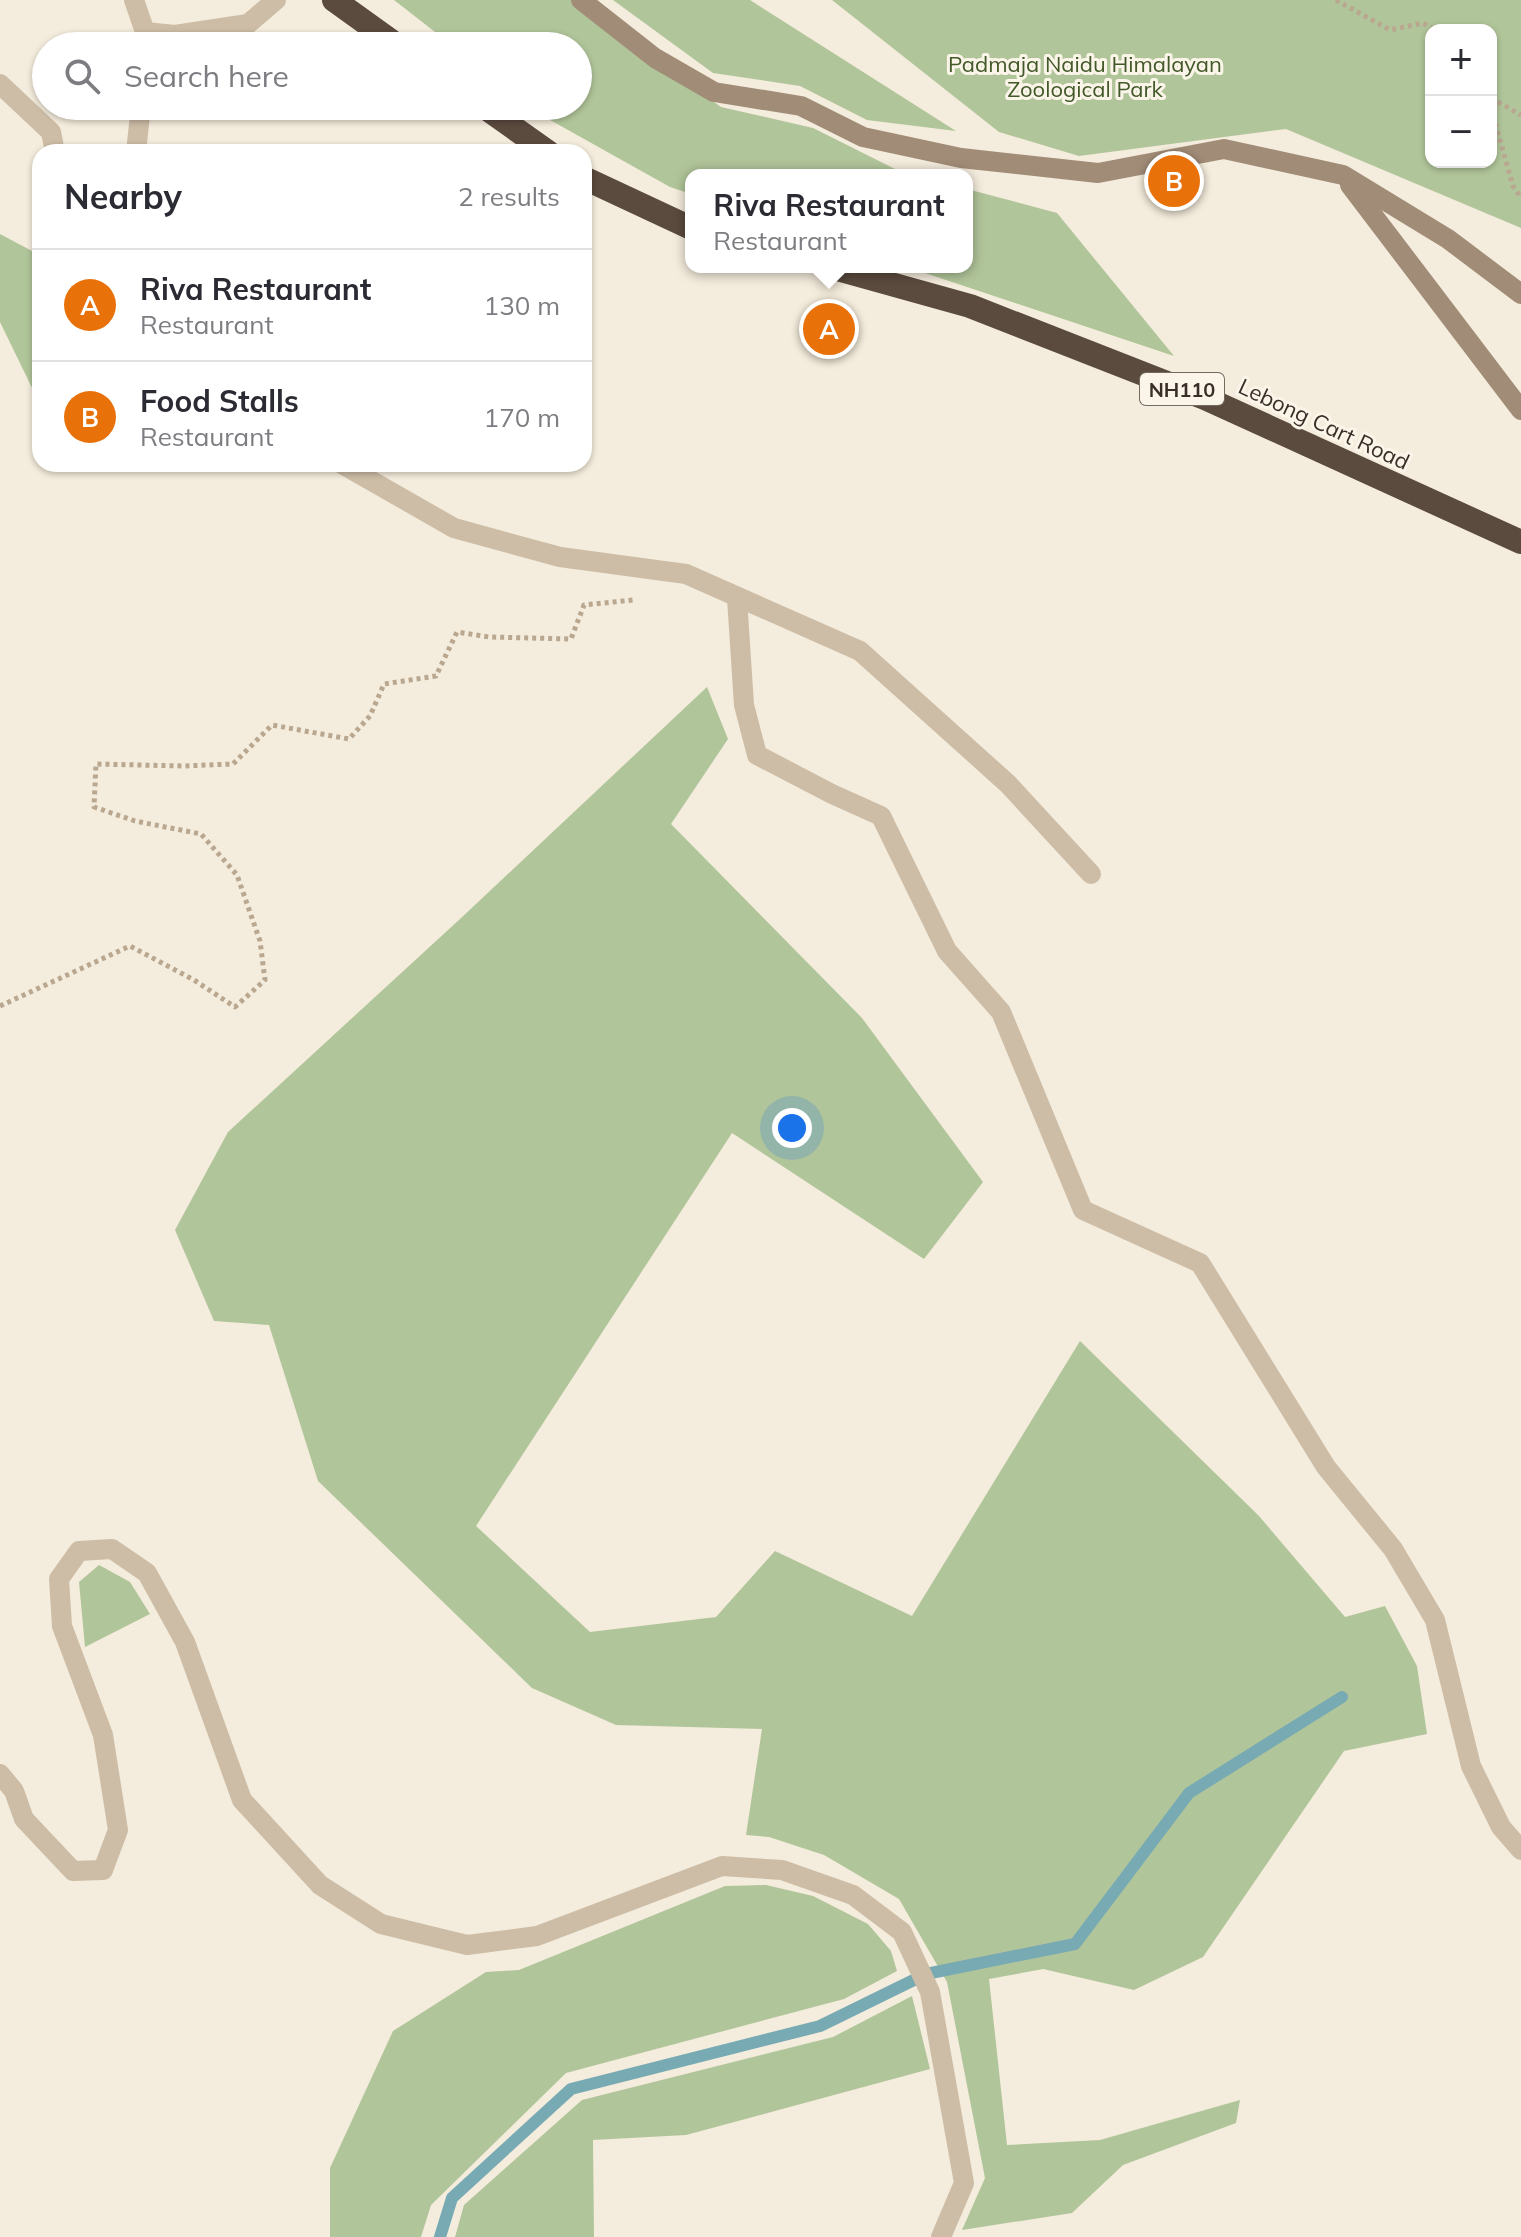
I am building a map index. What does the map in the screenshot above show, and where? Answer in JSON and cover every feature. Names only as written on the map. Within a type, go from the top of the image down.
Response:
[{"type":"highway","points":[[334,0],[379,32]]},
{"type":"highway","points":[[503,120],[537,144]]},
{"type":"highway","points":[[592,182],[685,225]]},
{"type":"highway","name":"Lebong Cart Road","points":[[852,273],[970,306],[1205,398],[1521,542]]},
{"type":"main road","points":[[581,0],[655,58],[714,92],[801,106],[863,137],[961,158],[1098,173],[1224,149],[1343,175],[1448,239],[1521,294]]},
{"type":"main road","points":[[1343,175],[1521,410]]},
{"type":"street","points":[[134,0],[143,32]]},
{"type":"street","points":[[195,32],[248,24],[276,0]]},
{"type":"street","points":[[0,84],[32,114]]},
{"type":"street","points":[[38,120],[51,132],[53,144]]},
{"type":"street","points":[[137,144],[139,120]]},
{"type":"street","points":[[356,472],[454,528],[560,557],[686,574],[860,651],[1008,784],[1091,874]]},
{"type":"street","points":[[737,598],[744,705],[757,755],[881,816],[947,951],[1001,1012],[1083,1210],[1200,1263],[1326,1467],[1393,1549],[1435,1620],[1471,1766],[1501,1827],[1521,1850]]},
{"type":"street","points":[[0,1774],[14,1791],[24,1819],[73,1871],[103,1870],[118,1830],[103,1735],[62,1626],[59,1579],[79,1551],[112,1549],[147,1573],[185,1642],[242,1800],[320,1885],[381,1924],[467,1945],[537,1936],[722,1866],[782,1870],[853,1895],[902,1932],[930,1992],[964,2183],[941,2237]]},
{"type":"path","points":[[1336,0],[1390,30],[1425,24]]},
{"type":"path","points":[[1497,101],[1521,115]]},
{"type":"path","points":[[1497,129],[1513,186],[1521,198]]},
{"type":"path","points":[[0,1006],[130,946],[194,980],[235,1007],[265,980],[260,941],[237,875],[201,834],[135,821],[94,807],[96,764],[233,764],[272,725],[349,739],[370,716],[384,684],[436,676],[457,632],[489,637],[571,639],[584,605],[632,600],[638,567]]},
{"type":"green space","points":[[394,0],[571,0],[721,107],[813,128],[895,169],[685,169],[685,192],[670,187],[550,120],[592,120],[592,32],[435,32]]},
{"type":"green space","points":[[613,0],[750,0],[956,131],[867,120],[800,86],[713,73]]},
{"type":"green space","name":"Padmaja Naidu Himalayan Zoological Park","points":[[832,0],[1521,0],[1521,228],[1286,129],[1079,156],[999,132]]},
{"type":"green space","points":[[973,191],[1057,213],[1174,356],[925,273],[973,273]]},
{"type":"green space","points":[[0,234],[32,251],[32,388],[0,322]]},
{"type":"green space","points":[[707,687],[728,739],[671,824],[862,1018],[983,1182],[924,1259],[732,1133],[476,1526],[590,1632],[716,1617],[775,1551],[912,1616],[1080,1341],[1259,1516],[1345,1617],[1385,1606],[1417,1666],[1427,1734],[1344,1751],[1203,1957],[1134,1990],[1043,1969],[989,1979],[1007,2145],[1100,2140],[1240,2100],[1236,2123],[1123,2165],[1072,2213],[962,2230],[985,2178],[947,1982],[899,1899],[824,1855],[769,1837],[746,1835],[762,1729],[616,1725],[532,1688],[318,1481],[269,1325],[214,1321],[175,1230],[228,1132]]},
{"type":"green space","points":[[99,1565],[130,1582],[150,1614],[85,1647],[79,1582]]},
{"type":"green space","points":[[766,1885],[813,1896],[868,1924],[891,1951],[897,1971],[844,1999],[566,2073],[431,2205],[421,2237],[330,2237],[330,2168],[393,2031],[486,1972],[519,1970],[725,1886]]},
{"type":"green space","points":[[912,1996],[930,2069],[686,2135],[593,2140],[594,2237],[455,2237],[464,2205],[582,2100],[833,2037]]},
{"type":"waterway","points":[[440,2237],[452,2198],[571,2089],[820,2026],[926,1974],[1075,1944],[1189,1793],[1342,1697]]},
{"type":"place","name":"Food Stalls","points":[[1174,181]]},
{"type":"place","name":"Riva Restaurant","points":[[829,329]]}]
